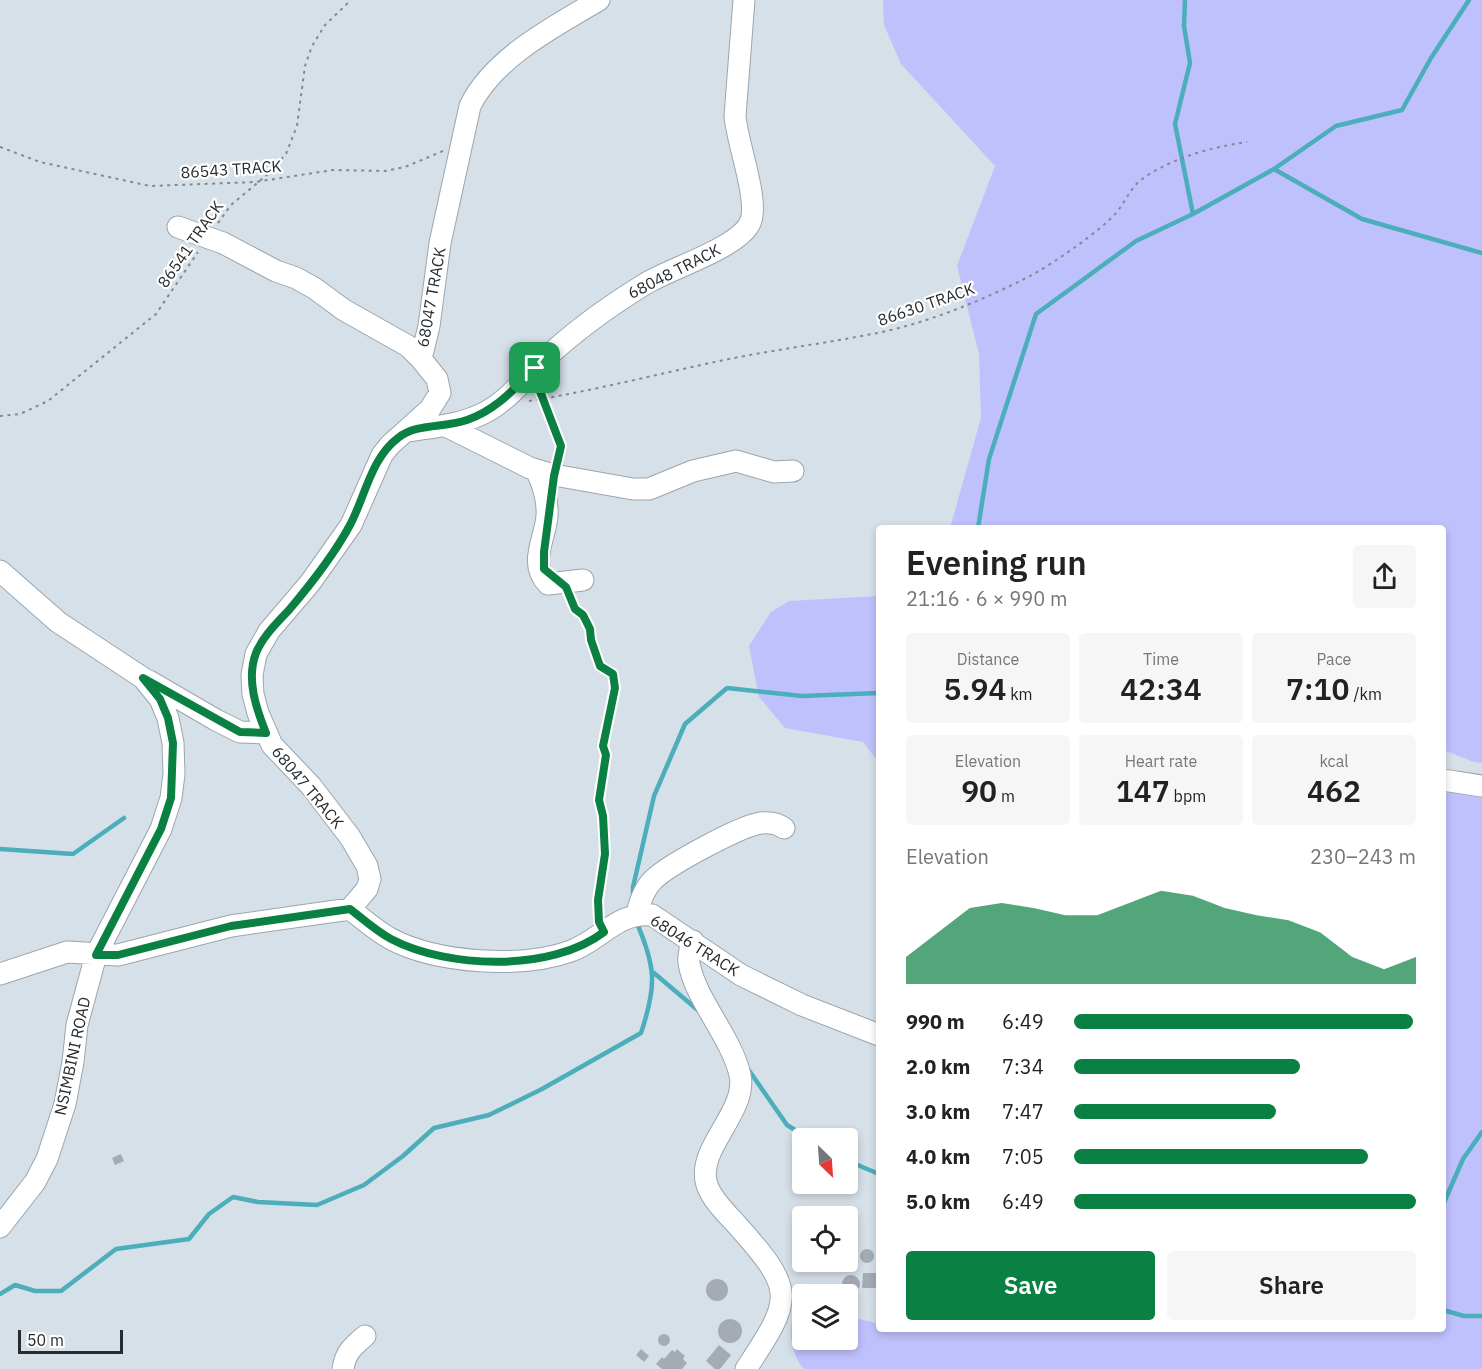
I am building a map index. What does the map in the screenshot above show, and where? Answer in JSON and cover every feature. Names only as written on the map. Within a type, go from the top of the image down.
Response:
[{"type":"street","name":"68047 TRACK","points":[[350,909],[367,889],[370,879],[367,866],[338,821],[311,786],[272,745],[253,694],[252,675],[256,654],[268,631],[310,584],[346,533],[382,455],[397,438],[408,431],[430,409],[440,393],[437,379],[421,358],[429,326],[440,243],[470,106],[485,82],[501,66],[538,38],[599,0]]},
{"type":"street","name":"68048 TRACK","points":[[408,431],[467,421],[497,406],[535,368],[616,302],[652,280],[734,240],[749,226],[753,215],[753,201],[736,132],[735,116],[744,0]]},
{"type":"street","points":[[177,227],[208,238],[314,288],[344,310],[408,346],[421,358]]},
{"type":"street","points":[[446,426],[545,473],[633,489],[649,489],[693,471],[729,462],[749,463],[774,472],[793,471]]},
{"type":"street","points":[[545,473],[542,485],[547,510],[538,561],[548,584],[573,582]]},
{"type":"street","name":"NSIMBINI ROAD","points":[[0,571],[58,622],[143,678],[160,699],[168,718],[173,743],[171,798],[161,829],[96,955],[77,1025],[65,1104],[47,1159],[35,1182],[0,1227]]},
{"type":"street","points":[[143,678],[240,732],[266,733]]},
{"type":"street","points":[[1446,780],[1482,786]]},
{"type":"street","points":[[637,913],[646,888],[664,871],[742,830],[769,822],[777,823],[784,828]]},
{"type":"street","points":[[0,974],[67,952],[118,955],[231,926],[350,909]]},
{"type":"street","name":"68046 TRACK","points":[[350,909],[379,931],[403,944],[426,952],[469,960],[540,959],[570,951],[637,913],[652,915],[741,975],[802,1005],[876,1034]]},
{"type":"street","points":[[693,941],[689,953],[690,967],[740,1074],[741,1087],[733,1113],[720,1133],[708,1159],[707,1184],[718,1203],[760,1252],[777,1276],[782,1293],[778,1318],[746,1369]]},
{"type":"street","points":[[343,1369],[350,1349],[365,1336]]},
{"type":"path","name":"86541 TRACK","points":[[0,416],[20,414],[48,401],[156,314],[231,205],[259,182],[286,154],[297,126],[305,66],[312,46],[325,25],[351,0]]},
{"type":"path","name":"86630 TRACK","points":[[497,406],[589,392],[683,368],[874,334],[915,323],[1031,276],[1080,243],[1117,212],[1129,190],[1145,176],[1210,148],[1247,142]]},
{"type":"path","name":"86543 TRACK","points":[[0,147],[40,162],[150,186],[259,182],[333,170],[385,171],[405,167],[463,144]]},
{"type":"path","points":[[535,368],[543,399],[561,446],[545,473]]},
{"type":"path","points":[[573,582],[575,609],[583,615],[590,629],[591,640],[600,666],[613,674],[615,688],[603,746],[606,755],[599,800],[603,816],[605,854],[598,900],[599,922],[604,932]]},
{"type":"shaded area","points":[[883,0],[1482,0],[1482,763],[1446,751],[1446,525],[951,525],[981,418],[979,354],[957,266],[995,166],[901,64],[884,25]]},
{"type":"shaded area","points":[[876,596],[876,759],[863,742],[785,728],[759,697],[749,646],[771,612],[789,601]]},
{"type":"shaded area","points":[[1446,786],[1482,792],[1482,1369],[804,1369],[794,1350],[858,1350],[858,1319],[876,1323],[876,1332],[1446,1332]]},
{"type":"building","points":[[121,1154],[124,1161],[115,1165],[112,1158]]},
{"type":"building","points":[[864,1249],[870,1249],[874,1256],[870,1263],[864,1263],[860,1259],[860,1253]]},
{"type":"building","points":[[863,1273],[876,1273],[876,1288],[862,1288]]},
{"type":"building","points":[[851,1275],[859,1281],[858,1288],[858,1284],[842,1284],[845,1278]]},
{"type":"building","points":[[717,1279],[725,1282],[728,1290],[725,1298],[717,1301],[709,1298],[706,1290],[709,1282]]},
{"type":"building","points":[[730,1319],[738,1323],[742,1331],[738,1339],[730,1343],[722,1339],[718,1331],[722,1323]]},
{"type":"building","points":[[664,1334],[670,1340],[664,1346],[658,1340]]},
{"type":"building","points":[[719,1345],[731,1355],[720,1369],[715,1369],[706,1361]]},
{"type":"building","points":[[641,1349],[649,1356],[644,1362],[636,1355]]},
{"type":"building","points":[[677,1349],[685,1356],[683,1359],[687,1363],[682,1369],[662,1369],[656,1364],[662,1357],[664,1359],[672,1350],[675,1352]]},
{"type":"waterway","points":[[1185,0],[1184,26],[1190,63],[1175,124],[1193,214]]},
{"type":"waterway","points":[[978,525],[989,459],[1036,314],[1136,241],[1193,214],[1274,169],[1336,126],[1402,110],[1431,58],[1469,0]]},
{"type":"waterway","points":[[1274,169],[1362,219],[1482,253]]},
{"type":"waterway","points":[[633,895],[654,796],[685,724],[727,688],[802,696],[876,693]]},
{"type":"waterway","points":[[0,849],[73,854],[124,818]]},
{"type":"waterway","points":[[0,1294],[15,1285],[35,1291],[61,1291],[116,1249],[189,1239],[209,1214],[233,1197],[258,1202],[317,1205],[364,1185],[403,1156],[434,1128],[489,1115],[542,1089],[641,1033],[650,1002],[652,976],[651,964],[636,921]]},
{"type":"waterway","points":[[654,973],[700,1012]]},
{"type":"waterway","points":[[748,1069],[787,1125],[792,1128]]},
{"type":"waterway","points":[[1446,1198],[1463,1159],[1482,1132]]},
{"type":"waterway","points":[[858,1165],[876,1173]]},
{"type":"waterway","points":[[1446,1311],[1464,1316],[1482,1316]]},
{"type":"route","points":[[535,368],[538,386],[561,446],[556,459],[550,517],[546,533],[544,569],[566,587],[575,609],[583,615],[590,629],[591,640],[600,666],[613,674],[615,688],[603,746],[606,755],[599,800],[605,833],[605,854],[598,900],[599,922],[604,932],[570,951],[540,959],[469,960],[426,952],[389,938],[350,909],[257,921],[118,955],[96,955],[161,829],[171,798],[174,774],[173,743],[168,718],[160,699],[143,678],[240,732],[266,733],[253,694],[252,675],[256,654],[268,631],[310,584],[351,525],[382,455],[397,438],[408,431],[467,421],[497,406],[535,368]]}]
